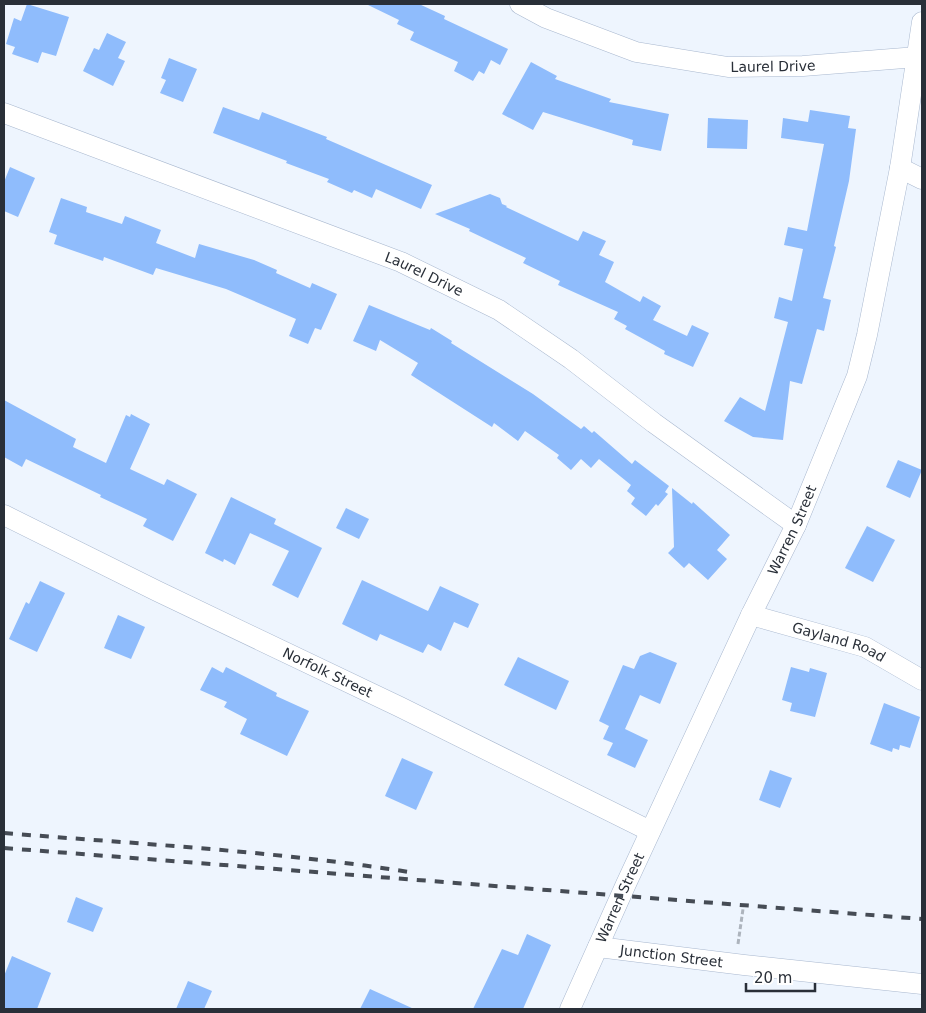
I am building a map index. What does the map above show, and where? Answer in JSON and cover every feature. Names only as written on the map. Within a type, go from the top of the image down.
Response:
[{"type":"street","name":"Laurel Drive","points":[[520,4],[546,18],[636,52],[728,67],[803,66],[917,57]]},
{"type":"street","name":"Warren Street","points":[[570,1009],[650,831],[751,615],[796,525],[856,376],[867,335],[900,168],[922,22]]},
{"type":"street","name":"Laurel Drive","points":[[4,113],[401,262],[499,310],[571,359],[654,423],[796,525]]},
{"type":"street","points":[[900,168],[922,179]]},
{"type":"street","name":"Norfolk Street","points":[[4,516],[400,707],[650,831]]},
{"type":"street","name":"Gayland Road","points":[[751,615],[864,647],[922,680]]},
{"type":"street","name":"Junction Street","points":[[598,947],[922,984]]},
{"type":"path","points":[[738,950],[743,909]]},
{"type":"building","points":[[27,4],[69,17],[56,56],[42,52],[38,63],[12,54],[15,47],[6,44],[14,18],[21,21]]},
{"type":"building","points":[[366,4],[419,4],[445,16],[444,19],[508,49],[500,65],[491,60],[484,74],[479,71],[473,81],[454,71],[458,62],[410,40],[414,32],[397,24],[399,20]]},
{"type":"building","points":[[107,33],[126,42],[118,58],[125,61],[113,86],[83,71],[94,48],[99,50]]},
{"type":"building","points":[[169,58],[197,69],[183,102],[160,93],[166,80],[161,78]]},
{"type":"building","points":[[531,62],[557,76],[555,79],[611,99],[609,102],[669,114],[661,151],[632,145],[633,140],[543,112],[533,130],[502,114]]},
{"type":"building","points":[[223,107],[259,120],[262,112],[327,137],[326,139],[432,185],[421,209],[376,189],[372,198],[354,190],[352,193],[327,182],[329,179],[213,133]]},
{"type":"building","points":[[810,110],[850,116],[848,128],[856,129],[849,181],[834,246],[836,247],[823,298],[831,300],[824,331],[817,329],[802,384],[790,381],[783,440],[753,437],[724,421],[740,397],[765,411],[788,322],[774,318],[779,297],[792,301],[803,249],[784,245],[788,227],[807,231],[824,144],[781,138],[783,118],[808,122]]},
{"type":"building","points":[[708,118],[748,120],[747,149],[707,148]]},
{"type":"building","points":[[10,167],[35,178],[18,217],[4,211],[4,182]]},
{"type":"building","points":[[490,194],[500,198],[502,204],[506,207],[578,241],[583,231],[606,241],[599,255],[614,262],[605,282],[640,302],[643,296],[661,306],[653,320],[687,336],[692,325],[709,333],[693,367],[664,354],[665,351],[625,329],[627,326],[614,319],[618,312],[558,285],[560,281],[523,263],[526,258],[469,231],[470,229],[435,214]]},
{"type":"building","points":[[61,198],[87,207],[86,212],[122,224],[125,216],[161,230],[156,243],[195,258],[199,244],[254,260],[277,270],[276,273],[310,288],[312,283],[337,294],[321,330],[315,328],[308,344],[289,336],[296,319],[226,289],[156,268],[153,275],[104,257],[103,261],[54,244],[57,235],[49,232]]},
{"type":"building","points":[[369,305],[430,330],[431,328],[452,341],[451,343],[533,394],[581,429],[584,426],[592,433],[594,431],[632,464],[635,460],[669,486],[665,492],[668,494],[646,516],[631,504],[635,498],[627,491],[631,485],[599,459],[591,468],[581,459],[571,470],[557,458],[559,455],[525,431],[518,441],[494,423],[492,427],[411,375],[418,363],[380,340],[376,351],[353,341]]},
{"type":"building","points":[[4,400],[76,439],[73,447],[106,463],[126,415],[130,417],[131,414],[150,424],[130,469],[164,485],[167,479],[197,494],[173,541],[143,526],[147,519],[100,497],[101,495],[26,459],[22,467],[4,457]]},
{"type":"building","points":[[898,460],[922,470],[910,498],[886,487]]},
{"type":"building","points":[[672,488],[692,504],[693,502],[730,535],[717,550],[727,559],[708,580],[689,563],[684,568],[668,553],[674,547]]},
{"type":"building","points":[[231,497],[276,519],[274,524],[322,548],[298,598],[272,585],[289,551],[250,533],[235,565],[224,559],[223,562],[205,553]]},
{"type":"building","points":[[346,508],[369,519],[359,539],[336,528]]},
{"type":"building","points":[[867,526],[895,540],[873,582],[845,568]]},
{"type":"building","points":[[362,580],[428,611],[440,586],[479,604],[468,628],[454,622],[441,651],[428,644],[423,653],[380,634],[377,641],[342,624]]},
{"type":"building","points":[[40,581],[65,593],[37,652],[9,639],[26,602],[29,604]]},
{"type":"building","points":[[118,615],[145,627],[131,659],[104,648]]},
{"type":"building","points":[[650,652],[677,663],[660,704],[640,695],[625,729],[648,740],[635,768],[607,755],[613,743],[603,739],[609,726],[599,721],[623,665],[634,669],[640,656]]},
{"type":"building","points":[[518,657],[569,681],[556,710],[504,685]]},
{"type":"building","points":[[212,667],[223,673],[226,667],[277,693],[276,696],[309,711],[287,756],[240,734],[247,719],[224,707],[227,702],[200,690]]},
{"type":"building","points":[[791,667],[809,672],[810,668],[827,673],[815,717],[790,711],[792,703],[782,700]]},
{"type":"building","points":[[884,703],[920,717],[910,748],[900,745],[899,750],[893,748],[892,752],[870,744]]},
{"type":"building","points":[[402,758],[433,772],[416,810],[385,796]]},
{"type":"building","points":[[770,770],[792,778],[780,808],[759,800]]},
{"type":"building","points":[[76,897],[103,908],[93,932],[67,922]]},
{"type":"building","points":[[527,934],[551,945],[523,1009],[473,1009],[502,949],[518,955]]},
{"type":"building","points":[[12,956],[51,973],[37,1009],[4,1009],[4,976]]},
{"type":"building","points":[[188,981],[212,991],[204,1009],[176,1009]]},
{"type":"building","points":[[370,989],[414,1009],[360,1009]]},
{"type":"railway","points":[[4,833],[258,853],[409,872]]},
{"type":"railway","points":[[4,848],[922,919]]}]
